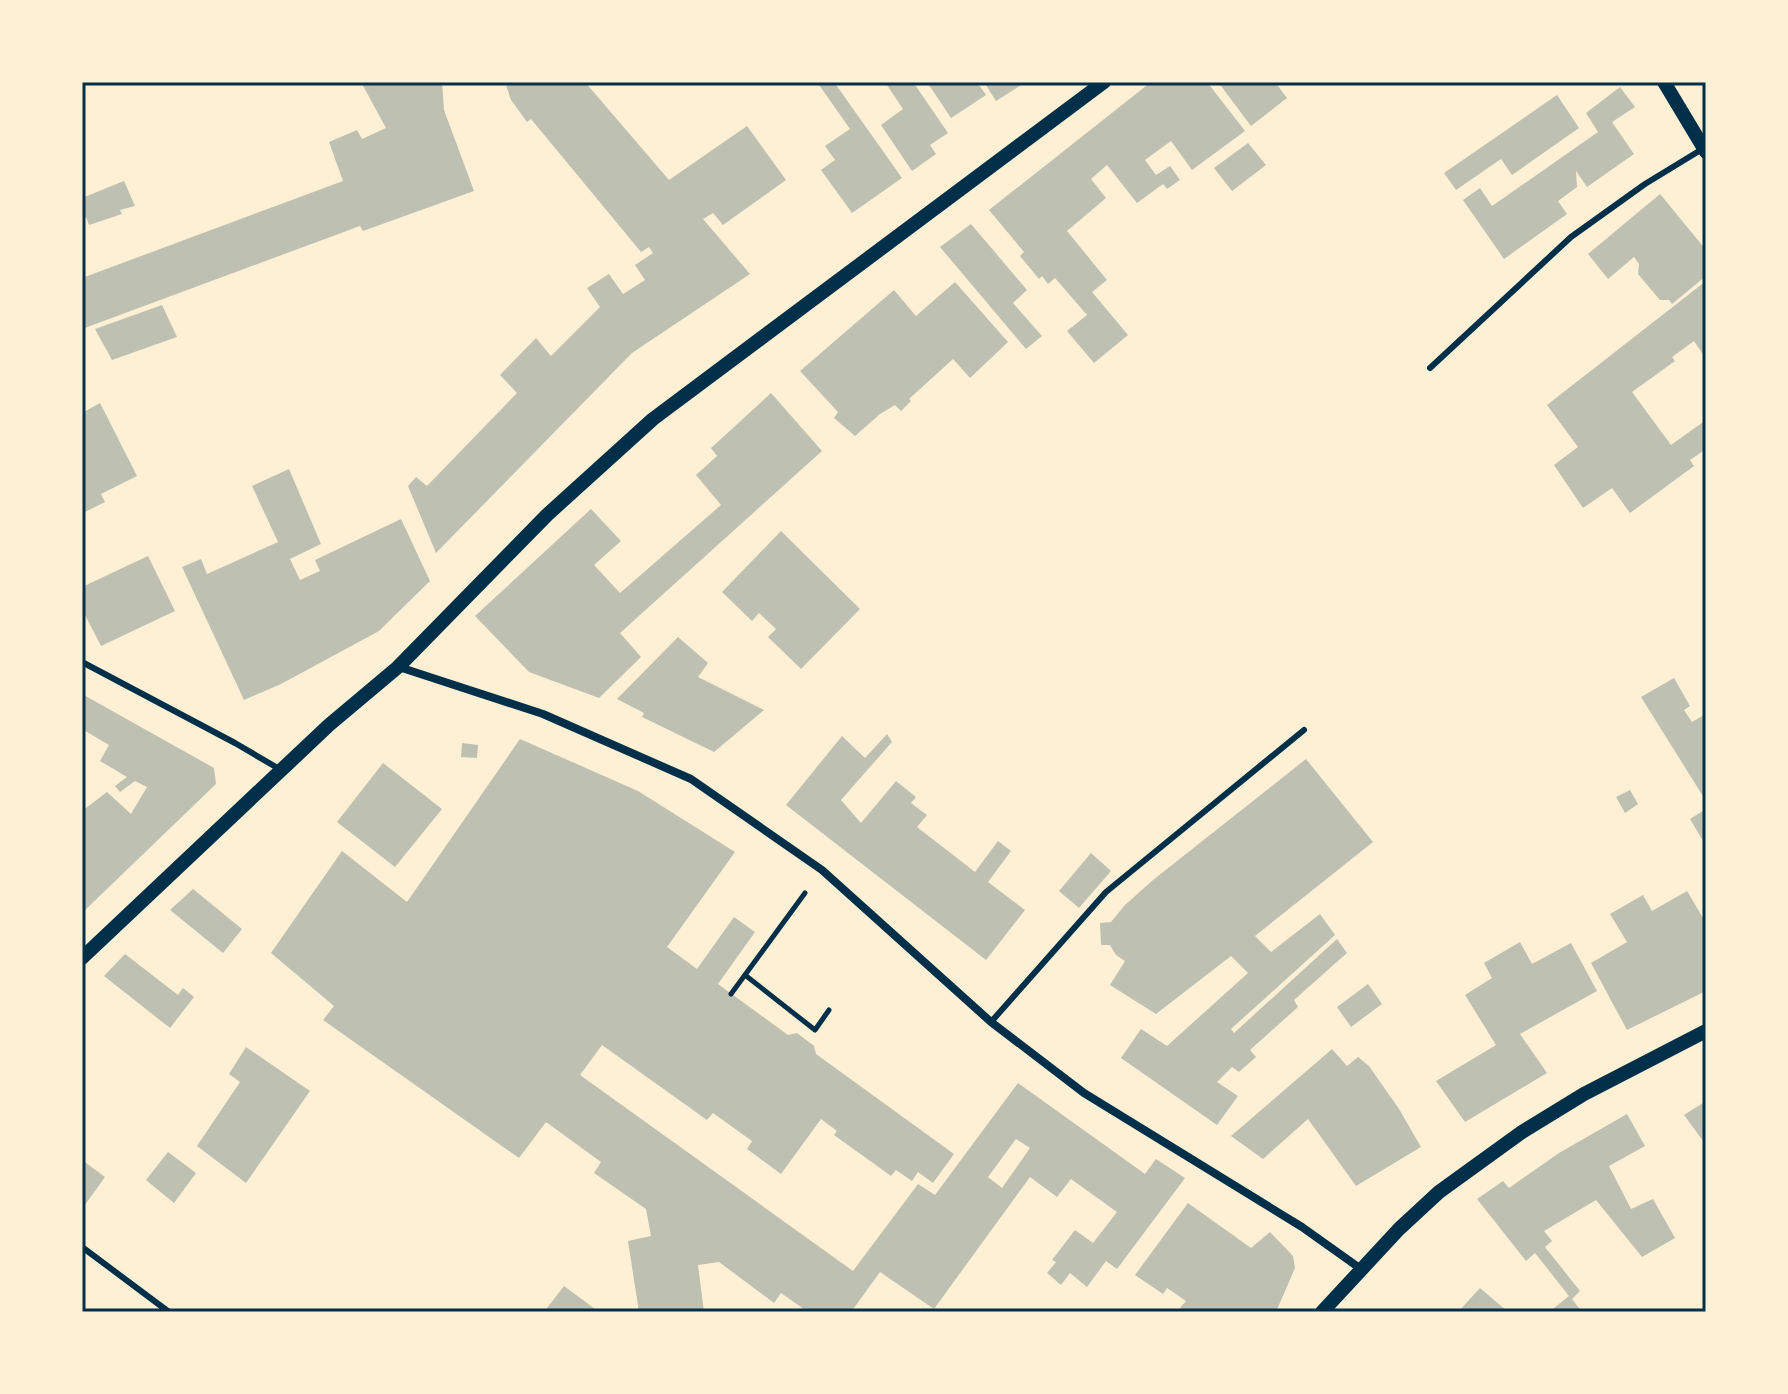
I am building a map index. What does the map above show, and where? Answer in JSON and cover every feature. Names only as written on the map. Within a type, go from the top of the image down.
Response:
[{"type":"street","points":[[82,958],[281,770],[398,667],[547,515],[653,419],[1104,82]]},
{"type":"street","points":[[1664,82],[1705,150]]},
{"type":"street","points":[[398,667],[543,714],[691,779],[822,870],[991,1022],[1084,1093],[1302,1227],[1361,1269]]},
{"type":"street","points":[[1322,1312],[1399,1229],[1439,1192],[1522,1132],[1597,1087],[1706,1031]]},
{"type":"lane","points":[[1430,368],[1571,237],[1645,184],[1705,150]]},
{"type":"lane","points":[[82,662],[281,770]]},
{"type":"lane","points":[[991,1022],[1106,892],[1304,730]]},
{"type":"lane","points":[[82,1247],[169,1312]]},
{"type":"path","points":[[731,994],[822,870]]},
{"type":"path","points":[[745,975],[815,1030],[829,1010]]},
{"type":"building","points":[[361,82],[442,82],[444,110],[474,191],[363,231],[360,226],[82,329],[82,278],[343,181],[329,142],[357,130],[362,139],[386,128]]},
{"type":"building","points":[[505,82],[585,82],[669,180],[747,126],[786,180],[723,225],[713,213],[703,219],[750,274],[632,353],[436,553],[408,486],[416,477],[427,486],[517,393],[500,375],[536,338],[551,356],[600,307],[587,288],[609,274],[623,294],[645,280],[635,265],[653,253],[649,247],[641,252],[531,119],[527,122],[511,100]]},
{"type":"building","points":[[817,82],[834,82],[902,178],[852,213],[821,170],[835,160],[825,146],[850,129]]},
{"type":"building","points":[[885,82],[913,82],[948,133],[930,145],[936,154],[912,171],[881,125],[903,109]]},
{"type":"building","points":[[927,82],[977,82],[986,95],[951,118]]},
{"type":"building","points":[[984,82],[1026,82],[996,101]]},
{"type":"building","points":[[1151,82],[1207,82],[1245,131],[1192,170],[1171,141],[1145,160],[1156,175],[1170,166],[1180,180],[1167,189],[1163,184],[1137,203],[1107,165],[1091,179],[1106,198],[1067,231],[1107,280],[1092,292],[1128,335],[1094,363],[1067,331],[1087,315],[1055,278],[1048,284],[1042,276],[1039,279],[1020,256],[1024,252],[989,210]]},
{"type":"building","points":[[1218,82],[1275,82],[1287,98],[1251,126]]},
{"type":"building","points":[[1620,87],[1635,107],[1612,122],[1634,154],[1587,187],[1576,171],[1577,187],[1558,201],[1567,214],[1504,259],[1463,200],[1480,188],[1492,206],[1598,132],[1586,113]]},
{"type":"building","points":[[1557,95],[1579,128],[1512,175],[1501,159],[1456,190],[1444,173]]},
{"type":"building","points":[[1248,143],[1266,165],[1232,191],[1214,168]]},
{"type":"building","points":[[124,181],[135,206],[120,210],[122,214],[89,225],[86,217],[82,219],[82,198]]},
{"type":"building","points":[[1660,194],[1706,250],[1706,276],[1672,304],[1669,300],[1660,300],[1638,274],[1639,264],[1634,257],[1608,279],[1588,254]]},
{"type":"building","points":[[971,224],[1027,290],[1013,303],[1042,336],[1026,349],[940,247]]},
{"type":"building","points":[[1706,281],[1706,359],[1694,341],[1672,357],[1675,361],[1632,392],[1671,445],[1706,420],[1706,449],[1690,460],[1694,466],[1630,513],[1612,488],[1583,508],[1554,465],[1578,447],[1547,405]]},
{"type":"building","points":[[955,282],[1008,342],[970,378],[953,359],[909,399],[911,401],[901,411],[895,405],[855,436],[834,418],[838,412],[800,371],[894,290],[916,316]]},
{"type":"building","points":[[162,305],[177,337],[112,360],[95,329]]},
{"type":"building","points":[[771,393],[822,451],[620,633],[641,657],[599,698],[529,672],[475,616],[591,509],[621,541],[594,565],[620,593],[721,505],[696,475],[717,456],[711,448]]},
{"type":"building","points":[[100,403],[137,476],[101,494],[105,502],[85,512],[82,507],[82,413]]},
{"type":"building","points":[[289,469],[321,544],[290,559],[300,580],[320,571],[315,560],[401,519],[430,581],[379,631],[281,684],[244,700],[182,567],[201,559],[207,574],[278,542],[252,486]]},
{"type":"building","points":[[781,531],[860,609],[801,669],[768,637],[776,629],[759,613],[752,621],[722,592]]},
{"type":"building","points":[[148,556],[175,611],[101,646],[82,609],[82,587]]},
{"type":"building","points":[[678,637],[708,663],[698,677],[764,710],[714,752],[642,717],[644,713],[617,699]]},
{"type":"building","points":[[1674,678],[1690,706],[1684,710],[1692,722],[1706,714],[1706,801],[1641,697]]},
{"type":"building","points":[[82,694],[214,768],[216,784],[82,913],[82,811],[107,792],[131,814],[147,787],[135,781],[120,792],[115,786],[127,777],[100,761],[109,745],[82,729]]},
{"type":"building","points":[[887,734],[892,742],[841,800],[861,823],[896,781],[916,797],[911,803],[927,815],[917,827],[975,872],[998,841],[1011,851],[988,882],[1025,910],[986,960],[786,805],[842,736],[865,758]]},
{"type":"building","points":[[520,739],[638,791],[735,852],[667,947],[697,969],[734,917],[755,932],[718,984],[788,1035],[797,1033],[814,1046],[816,1054],[954,1154],[933,1183],[918,1172],[912,1181],[896,1170],[891,1176],[834,1135],[837,1131],[821,1119],[781,1174],[747,1149],[752,1141],[713,1113],[707,1120],[602,1045],[580,1075],[853,1271],[918,1184],[935,1195],[1018,1083],[1145,1174],[1156,1159],[1185,1178],[1117,1269],[1106,1261],[1087,1287],[1070,1273],[1061,1285],[1047,1273],[1056,1262],[1052,1260],[1075,1230],[1093,1243],[1117,1212],[1071,1179],[1057,1197],[1030,1177],[934,1309],[880,1272],[851,1312],[808,1312],[781,1293],[774,1303],[719,1262],[698,1265],[704,1312],[639,1312],[628,1241],[651,1236],[646,1209],[594,1173],[601,1162],[546,1122],[519,1158],[323,1020],[334,1006],[271,953],[342,851],[407,902]],"holes":[[[1016,1139],[1030,1148],[1002,1188],[988,1177]]]},
{"type":"building","points":[[462,743],[478,745],[477,758],[461,757]]},
{"type":"building","points":[[1306,759],[1373,842],[1255,936],[1271,952],[1320,914],[1335,935],[1231,1029],[1234,1033],[1337,939],[1347,953],[1294,1000],[1298,1007],[1250,1050],[1256,1057],[1239,1072],[1232,1067],[1217,1082],[1238,1096],[1217,1125],[1121,1058],[1141,1029],[1167,1046],[1248,973],[1231,956],[1156,1014],[1110,985],[1125,961],[1116,955],[1110,945],[1101,945],[1100,923],[1111,922],[1153,880]]},
{"type":"building","points":[[383,763],[442,809],[395,867],[337,822]]},
{"type":"building","points":[[1630,790],[1638,804],[1625,813],[1616,797]]},
{"type":"building","points":[[1706,809],[1706,846],[1690,819]]},
{"type":"building","points":[[1091,853],[1111,871],[1079,908],[1059,891]]},
{"type":"building","points":[[193,889],[242,929],[223,953],[170,910]]},
{"type":"building","points":[[1687,891],[1706,923],[1706,991],[1627,1030],[1591,963],[1627,942],[1610,914],[1643,895],[1652,911]]},
{"type":"building","points":[[1520,942],[1532,964],[1571,943],[1597,991],[1520,1034],[1547,1073],[1465,1122],[1436,1081],[1496,1045],[1465,995],[1492,978],[1484,963]]},
{"type":"building","points":[[125,954],[178,995],[183,988],[194,997],[170,1028],[104,976]]},
{"type":"building","points":[[1368,984],[1382,1004],[1351,1027],[1337,1007]]},
{"type":"building","points":[[246,1047],[310,1091],[246,1183],[197,1146],[240,1082],[229,1074]]},
{"type":"building","points":[[1332,1049],[1347,1066],[1358,1057],[1369,1066],[1421,1147],[1356,1186],[1308,1119],[1263,1159],[1231,1136]]},
{"type":"building","points":[[1706,1101],[1706,1145],[1684,1115]]},
{"type":"building","points":[[1627,1114],[1645,1146],[1609,1166],[1631,1209],[1653,1199],[1675,1238],[1642,1257],[1596,1200],[1544,1231],[1552,1241],[1545,1247],[1580,1291],[1572,1299],[1582,1312],[1549,1312],[1569,1296],[1535,1253],[1526,1261],[1477,1199],[1503,1181],[1509,1188],[1559,1153]]},
{"type":"building","points":[[168,1152],[196,1173],[174,1203],[146,1180]]},
{"type":"building","points":[[82,1160],[105,1177],[82,1209]]},
{"type":"building","points":[[1188,1203],[1251,1248],[1270,1232],[1293,1256],[1295,1268],[1276,1312],[1184,1312],[1180,1308],[1186,1301],[1167,1288],[1163,1294],[1135,1275]]},
{"type":"building","points":[[564,1286],[599,1312],[544,1312]]},
{"type":"building","points":[[1480,1288],[1508,1312],[1458,1312]]}]
